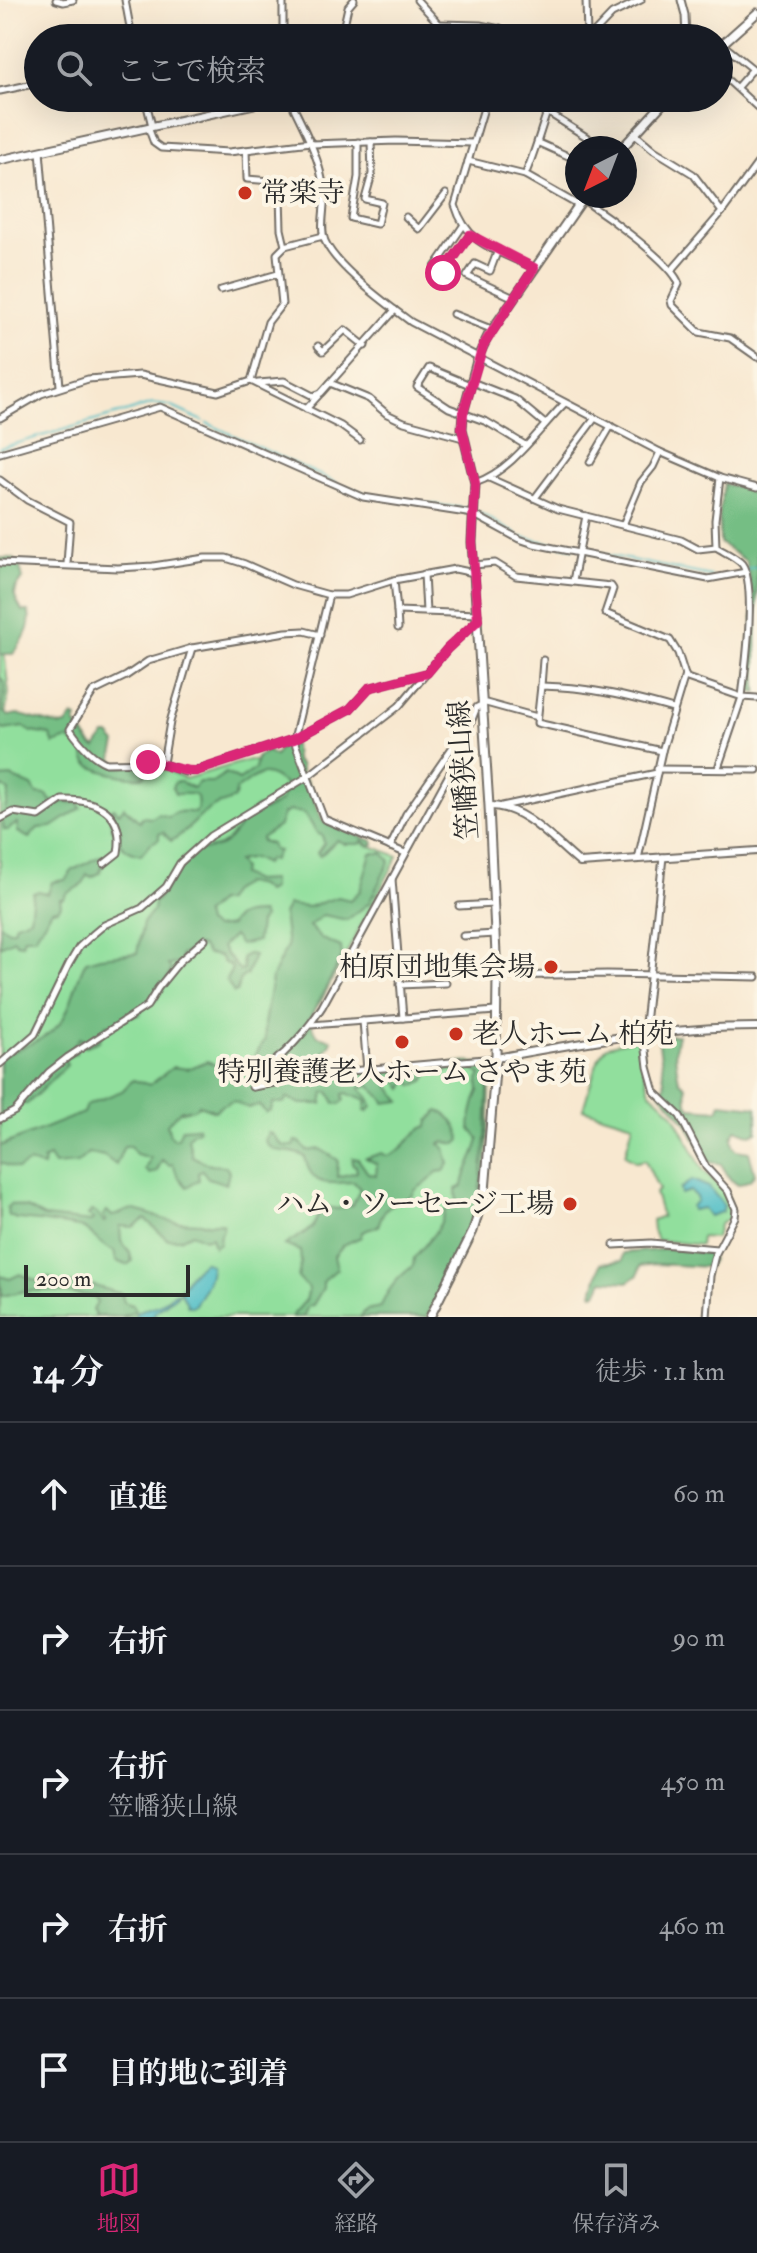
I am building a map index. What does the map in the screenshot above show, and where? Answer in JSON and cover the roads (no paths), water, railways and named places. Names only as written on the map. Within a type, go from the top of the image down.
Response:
[{"type":"main road","points":[[733,34],[757,13]]},
{"type":"main road","points":[[0,160],[216,112]]},
{"type":"main road","points":[[635,134],[655,112]]},
{"type":"main road","name":"笠幡狭山線","points":[[430,1317],[473,1231],[485,1191],[496,1058],[494,904],[474,570],[475,483],[463,438],[463,413],[478,357],[491,329],[576,208]]},
{"type":"street","points":[[56,0],[73,0]]},
{"type":"street","points":[[125,0],[129,24]]},
{"type":"street","points":[[283,0],[283,24]]},
{"type":"street","points":[[344,24],[348,7],[354,0]]},
{"type":"street","points":[[417,0],[439,24]]},
{"type":"street","points":[[586,0],[587,24]]},
{"type":"street","points":[[602,24],[612,14],[641,0]]},
{"type":"street","points":[[681,0],[685,24]]},
{"type":"street","points":[[733,55],[753,69],[737,87]]},
{"type":"street","points":[[733,84],[757,107]]},
{"type":"street","points":[[0,91],[24,86]]},
{"type":"street","points":[[148,112],[154,143],[161,148],[229,152],[312,143],[473,143]]},
{"type":"street","points":[[296,112],[312,143],[325,196],[323,236],[335,256],[395,310],[411,322],[660,452],[720,478],[757,488]]},
{"type":"street","points":[[483,112],[455,205],[470,235],[534,268]]},
{"type":"street","points":[[525,175],[539,143],[547,112],[585,136]]},
{"type":"street","points":[[635,134],[664,158],[693,174],[722,212]]},
{"type":"street","points":[[358,142],[358,177],[351,218],[377,224],[382,203],[365,199],[372,174],[371,142]]},
{"type":"street","points":[[539,143],[565,155]]},
{"type":"street","points":[[246,150],[247,179],[271,181],[273,195],[280,195],[285,246]]},
{"type":"street","points":[[40,151],[60,386]]},
{"type":"street","points":[[468,161],[525,175],[565,193]]},
{"type":"street","points":[[672,270],[722,212],[757,164]]},
{"type":"street","points":[[406,217],[419,229],[446,194]]},
{"type":"street","points":[[594,208],[619,224],[659,262],[672,270],[679,284],[671,301],[699,332],[730,338],[757,357]]},
{"type":"street","points":[[463,226],[435,267],[443,273],[470,235]]},
{"type":"street","points":[[251,381],[268,322],[282,304],[277,254],[285,246],[323,236]]},
{"type":"street","points":[[498,250],[490,271],[475,264],[467,276],[514,298]]},
{"type":"street","points":[[221,290],[278,274]]},
{"type":"street","points":[[306,409],[395,310]]},
{"type":"street","points":[[453,314],[491,329]]},
{"type":"street","points":[[318,346],[323,351],[345,330],[365,346]]},
{"type":"street","points":[[525,445],[487,422],[449,408],[417,387],[429,368],[515,399],[545,424]]},
{"type":"street","points":[[0,418],[41,394],[88,379],[140,375],[218,392],[251,381],[341,426],[360,440]]},
{"type":"street","points":[[258,383],[277,380],[313,396],[321,393]]},
{"type":"street","points":[[330,383],[369,399],[387,414],[412,425],[463,438]]},
{"type":"street","points":[[475,483],[489,478],[508,464],[565,403]]},
{"type":"street","points":[[0,453],[160,407],[363,497],[473,514],[519,539],[708,579],[746,570]]},
{"type":"street","points":[[535,498],[595,418]]},
{"type":"street","points":[[590,462],[611,426]]},
{"type":"street","points":[[623,525],[641,482],[660,452]]},
{"type":"street","points":[[489,478],[558,509],[681,540],[698,549],[716,547],[739,561],[746,570],[751,602],[742,697],[718,768]]},
{"type":"street","points":[[716,547],[715,520],[720,478]]},
{"type":"street","points":[[0,480],[27,500],[70,522],[67,564]]},
{"type":"street","points":[[573,581],[586,516]]},
{"type":"street","points":[[0,563],[130,567],[226,558],[293,585],[329,595],[346,595],[394,580],[455,569],[474,570],[495,563],[516,576],[611,586],[613,589],[605,613],[670,640],[687,678],[742,697],[757,698]]},
{"type":"street","points":[[424,574],[426,612]]},
{"type":"street","points":[[394,580],[398,628]]},
{"type":"street","points":[[329,595],[294,739],[324,819],[405,853]]},
{"type":"street","points":[[397,611],[478,617]]},
{"type":"street","points":[[0,1064],[35,1034],[79,947],[104,925],[142,908],[166,887],[180,863],[210,836],[307,777],[399,706],[478,617]]},
{"type":"street","points":[[320,635],[304,631],[286,632],[157,657],[99,688],[86,701],[70,729],[81,744],[106,763],[163,763],[185,772],[196,771],[294,739],[350,709],[369,688],[427,673]]},
{"type":"street","points":[[163,763],[170,722],[192,648]]},
{"type":"street","points":[[543,660],[537,723],[662,751]]},
{"type":"street","points":[[638,859],[662,751],[685,675]]},
{"type":"street","points":[[541,686],[609,691],[673,709]]},
{"type":"street","points":[[537,717],[481,704],[452,769],[322,1007],[285,1052],[262,1071],[252,1087],[328,1073],[496,1058],[644,1033],[702,1027],[757,1027]]},
{"type":"street","points":[[390,847],[406,814],[472,722]]},
{"type":"street","points":[[489,806],[502,806],[657,771],[757,770]]},
{"type":"street","points":[[0,819],[13,812],[39,816],[62,800],[99,806],[111,815],[120,836],[118,853],[104,864]]},
{"type":"street","points":[[502,806],[519,814],[580,863],[757,851]]},
{"type":"street","points":[[663,856],[644,1033],[655,1092],[680,1116],[706,1167],[728,1191],[736,1209],[710,1272],[707,1317]]},
{"type":"street","points":[[392,879],[403,1018]]},
{"type":"street","points":[[459,906],[494,904]]},
{"type":"street","points":[[463,936],[495,934]]},
{"type":"street","points":[[0,1119],[15,1111],[49,1072],[68,1057],[147,1006],[180,961],[205,939]]},
{"type":"street","points":[[497,976],[650,974],[757,977]]},
{"type":"street","points":[[400,985],[446,983]]},
{"type":"street","points":[[310,1025],[497,1011]]},
{"type":"street","points":[[363,1021],[367,1070]]},
{"type":"street","points":[[614,1245],[651,1243],[717,1249]]},
{"type":"water","points":[[692,1180],[709,1187],[724,1206],[722,1212],[709,1216],[703,1208],[692,1210],[696,1197],[690,1191],[681,1194],[680,1189]]},
{"type":"water","points":[[204,1261],[211,1265],[210,1276],[194,1306],[188,1306],[181,1292],[153,1317],[136,1317],[139,1311],[160,1304],[179,1292]]},
{"type":"waterway","points":[[0,448],[153,404],[170,406],[203,421]]},
{"type":"waterway","points":[[207,423],[337,483]]},
{"type":"waterway","points":[[345,486],[372,496]]},
{"type":"waterway","points":[[391,499],[469,509]]},
{"type":"waterway","points":[[480,513],[518,535]]},
{"type":"waterway","points":[[522,537],[574,548]]},
{"type":"waterway","points":[[582,550],[711,576]]},
{"type":"waterway","points":[[745,570],[755,567]]},
{"type":"place","name":"常楽寺","points":[[245,193]]},
{"type":"place","name":"柏原団地集会場","points":[[551,967]]},
{"type":"place","name":"老人ホーム 柏苑","points":[[456,1034]]},
{"type":"place","name":"特別養護老人ホーム さやま苑","points":[[402,1042]]},
{"type":"place","name":"ハム・ソーセージ工場","points":[[570,1204]]}]
